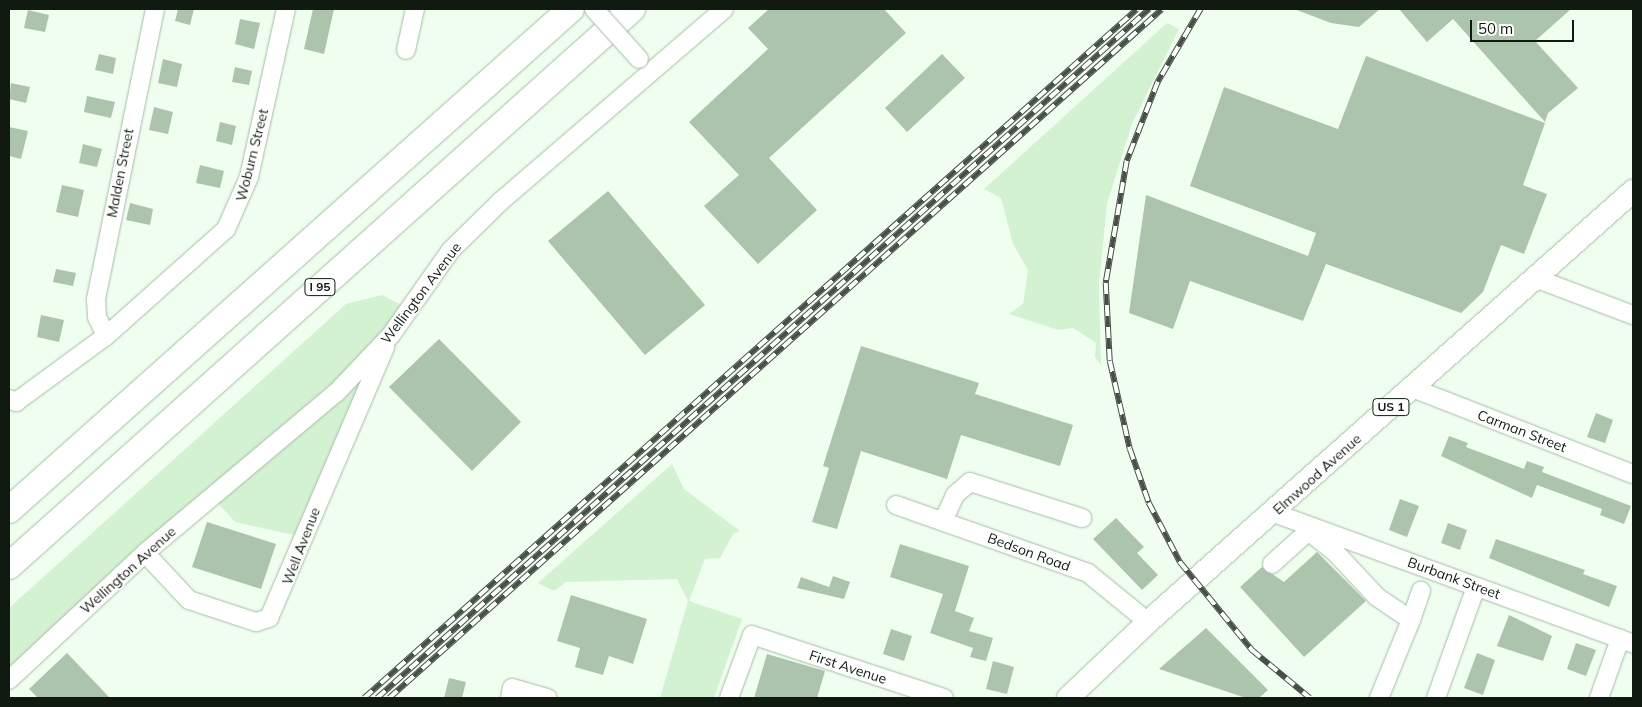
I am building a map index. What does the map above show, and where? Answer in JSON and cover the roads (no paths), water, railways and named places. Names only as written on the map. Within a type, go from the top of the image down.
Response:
[{"type":"highway","points":[[9,510],[571,9]]},
{"type":"highway","name":"I 95","points":[[9,566],[632,9]]},
{"type":"main road","name":"Elmwood Avenue","points":[[1068,698],[1148,622],[1274,513],[1633,191]]},
{"type":"street","name":"Malden Street","points":[[106,336],[97,316],[96,299],[155,9]]},
{"type":"street","name":"Woburn Street","points":[[9,400],[16,402],[106,336],[217,238],[235,215],[249,177],[286,9]]},
{"type":"street","points":[[406,50],[415,9]]},
{"type":"street","points":[[594,9],[651,74]]},
{"type":"street","name":"Wellington Avenue","points":[[9,680],[145,553],[321,406],[391,335],[451,250],[500,201],[651,74],[724,9]]},
{"type":"street","points":[[1535,278],[1633,315]]},
{"type":"street","name":"Well Avenue","points":[[145,553],[189,600],[256,622],[269,618],[391,335]]},
{"type":"street","name":"Carman Street","points":[[1412,388],[1633,474]]},
{"type":"street","points":[[943,521],[955,495],[970,482],[1082,518]]},
{"type":"street","name":"Bedson Road","points":[[896,505],[1088,573],[1148,622]]},
{"type":"street","name":"Burbank Street","points":[[1274,513],[1311,529],[1627,641]]},
{"type":"street","points":[[1272,564],[1311,529],[1377,597],[1411,620]]},
{"type":"street","points":[[1436,698],[1476,586]]},
{"type":"street","points":[[1379,698],[1421,591]]},
{"type":"street","name":"First Avenue","points":[[729,698],[752,635],[944,698]]},
{"type":"street","points":[[1598,698],[1627,641]]},
{"type":"street","points":[[511,693],[548,698]]},
{"type":"railway","points":[[364,698],[1137,9]]},
{"type":"railway","points":[[377,698],[1149,9]]},
{"type":"railway","points":[[389,698],[1162,9]]},
{"type":"railway","points":[[1201,9],[1158,82],[1127,161],[1106,283],[1110,361],[1130,449],[1149,503],[1180,562],[1252,650],[1310,698]]}]
